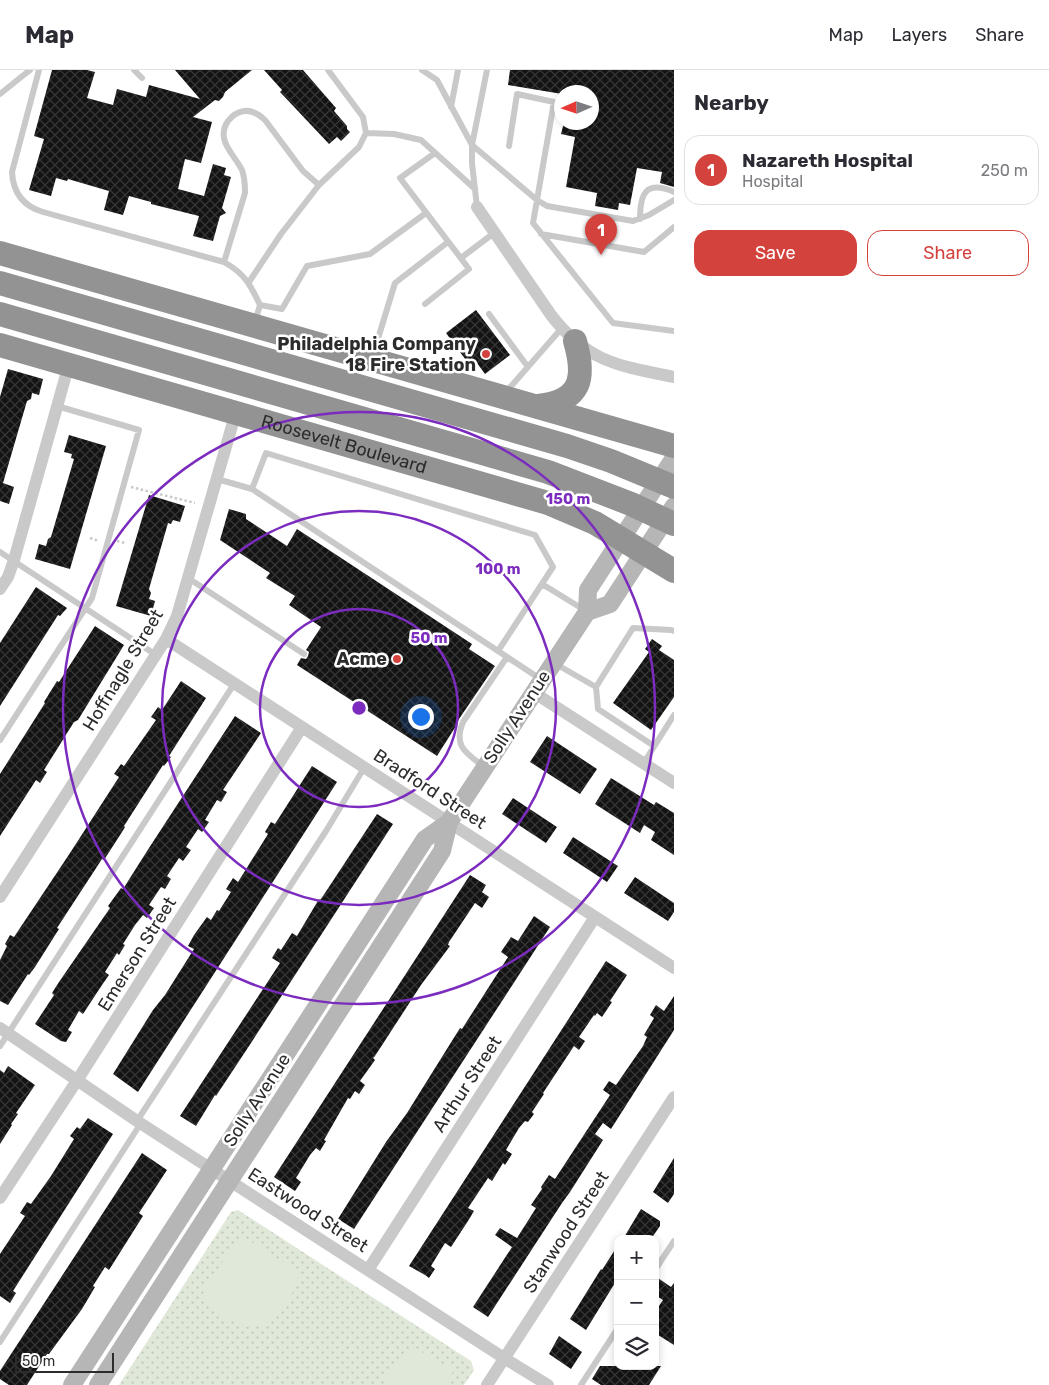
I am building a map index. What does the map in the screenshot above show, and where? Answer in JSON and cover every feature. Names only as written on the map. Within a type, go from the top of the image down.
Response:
[{"type":"highway","points":[[0,252],[257,315],[372,359],[538,406],[673,464]]},
{"type":"highway","points":[[0,283],[567,446],[612,461],[673,464]]},
{"type":"highway","name":"Roosevelt Boulevard","points":[[0,314],[548,472],[631,504],[658,537],[674,571]]},
{"type":"highway","points":[[538,406],[549,405],[566,398],[577,386],[580,378],[580,360],[568,335]]},
{"type":"highway","name":"Roosevelt Boulevard","points":[[0,345],[531,497],[626,532],[658,537]]},
{"type":"street","points":[[477,207],[568,335],[590,352],[608,362],[626,368],[674,377]]},
{"type":"street","points":[[0,589],[8,577],[14,560],[69,364]]},
{"type":"street","name":"Hoffnagle Street","points":[[0,896],[166,639],[177,616],[236,412]]},
{"type":"street","name":"Solly Avenue","points":[[98,1385],[442,851],[449,822],[587,612],[588,590],[673,464]]},
{"type":"street","points":[[587,612],[610,604],[658,537],[674,506]]},
{"type":"street","name":"Bradford Street","points":[[166,639],[674,968]]},
{"type":"street","points":[[537,686],[643,764],[674,783]]},
{"type":"street","name":"Emerson Street","points":[[0,1198],[302,727]]},
{"type":"street","name":"Solly Avenue","points":[[72,1385],[425,840],[449,822]]},
{"type":"street","name":"Arthur Street","points":[[368,1270],[595,917]]},
{"type":"street","name":"Eastwood Street","points":[[4,1031],[78,1079],[139,1122],[548,1385]]},
{"type":"street","name":"Stanwood Street","points":[[486,1385],[674,1097]]},
{"type":"lane","points":[[0,94],[30,70]]},
{"type":"lane","points":[[39,70],[12,172],[13,183],[23,202],[32,209],[224,262],[238,270],[249,282],[257,315],[282,309],[307,266],[370,254],[426,213]]},
{"type":"lane","points":[[134,70],[142,78]]},
{"type":"lane","points":[[249,282],[281,234],[319,185],[359,147],[366,133],[363,117],[328,70]]},
{"type":"lane","points":[[422,70],[437,80],[472,146],[537,200],[547,206],[633,221],[674,200]]},
{"type":"lane","points":[[451,108],[458,70]]},
{"type":"lane","points":[[477,207],[472,146],[487,70]]},
{"type":"lane","points":[[509,146],[517,94],[554,102],[533,224],[613,323],[674,331]]},
{"type":"lane","points":[[224,262],[245,193],[242,171],[224,142],[225,126],[236,114],[252,112],[259,114],[303,171],[319,185]]},
{"type":"lane","points":[[366,133],[394,134],[421,140],[475,189]]},
{"type":"lane","points":[[425,304],[470,269],[400,178],[435,153]]},
{"type":"lane","points":[[640,219],[642,197],[649,189],[659,187],[674,192]]},
{"type":"lane","points":[[541,234],[644,252],[674,227]]},
{"type":"lane","points":[[461,258],[494,233]]},
{"type":"lane","points":[[372,359],[395,283],[448,242]]},
{"type":"lane","points":[[489,314],[528,367]]},
{"type":"lane","points":[[503,396],[528,367],[568,335]]},
{"type":"lane","points":[[0,740],[92,598],[139,430],[57,406]]},
{"type":"lane","points":[[252,489],[266,453],[535,535],[553,568],[498,650]]},
{"type":"lane","points":[[217,479],[252,489],[498,650],[537,686]]},
{"type":"lane","points":[[0,552],[14,560],[24,570],[86,607],[156,655]]},
{"type":"lane","points":[[188,578],[304,654]]},
{"type":"lane","points":[[542,584],[587,612]]},
{"type":"lane","points":[[654,746],[598,710],[596,687],[633,628],[671,630],[674,632]]},
{"type":"lane","points":[[484,767],[465,753],[459,738],[460,730],[463,722],[507,657]]},
{"type":"lane","points":[[553,662],[596,687]]},
{"type":"lane","points":[[0,1046],[4,1031],[234,684]]},
{"type":"lane","points":[[643,764],[674,715]]},
{"type":"lane","points":[[0,1342],[364,768]]},
{"type":"lane","points":[[659,1264],[674,1241]]},
{"type":"lane","points":[[581,1385],[614,1334]]},
{"type":"path","points":[[142,490],[195,503]]},
{"type":"shaded area","points":[[238,1210],[471,1361],[474,1370],[464,1385],[119,1385],[231,1212]]},
{"type":"shaded area","points":[[241,1235],[300,1273],[288,1301],[268,1325],[246,1327],[227,1319],[204,1299],[203,1290]]},
{"type":"shaded area","points":[[413,1346],[440,1364],[451,1365],[453,1372],[443,1385],[386,1385],[385,1380],[396,1362]]},
{"type":"building","points":[[52,70],[87,70],[95,72],[87,98],[113,105],[117,89],[146,97],[149,85],[200,99],[175,70],[252,70],[225,92],[219,101],[215,100],[193,117],[212,122],[201,163],[185,159],[178,189],[204,196],[213,164],[226,168],[224,175],[231,177],[222,208],[226,213],[220,216],[213,241],[193,236],[199,216],[151,204],[151,202],[129,196],[123,215],[104,210],[109,191],[68,179],[67,181],[56,178],[51,196],[29,190],[44,139],[34,136]]},
{"type":"building","points":[[264,70],[303,70],[336,108],[334,111],[350,132],[341,141],[337,137],[329,144],[280,92],[282,90]]},
{"type":"building","points":[[510,70],[674,70],[674,187],[660,183],[662,172],[637,168],[630,205],[619,203],[618,210],[595,206],[597,193],[566,187],[575,137],[561,134],[562,130],[599,130],[599,85],[554,85],[554,93],[508,85]]},
{"type":"building","points":[[476,310],[510,355],[485,374],[477,363],[471,367],[446,333]]},
{"type":"building","points":[[8,369],[43,379],[39,395],[32,393],[31,399],[27,401],[3,483],[14,487],[9,504],[0,501],[0,397]]},
{"type":"building","points":[[69,435],[106,446],[70,569],[35,559],[39,544],[46,546],[48,539],[51,537],[74,459],[71,458],[72,454],[64,452]]},
{"type":"building","points":[[149,495],[185,506],[180,522],[173,520],[171,524],[168,523],[149,589],[151,593],[149,599],[155,601],[151,616],[116,606]]},
{"type":"building","points":[[229,509],[246,514],[246,519],[287,546],[297,529],[472,644],[469,649],[495,666],[459,719],[437,756],[297,665],[301,658],[306,659],[308,656],[309,652],[306,650],[321,627],[289,605],[295,596],[266,578],[270,573],[220,540]]},
{"type":"building","points":[[36,587],[67,608],[60,616],[58,615],[0,706],[0,643]]},
{"type":"building","points":[[95,626],[124,645],[78,720],[74,722],[44,770],[47,772],[40,783],[36,780],[0,836],[0,774],[57,681],[59,682]]},
{"type":"building","points":[[652,639],[662,646],[659,650],[674,660],[674,697],[651,730],[613,703],[649,652],[645,649]]},
{"type":"building","points":[[181,681],[206,698],[169,756],[171,757],[163,765],[104,860],[102,859],[57,928],[59,929],[35,967],[28,974],[8,1005],[0,1001],[0,960],[10,935],[14,937],[70,853],[119,777],[114,774],[121,764],[124,766],[156,720],[151,717],[158,707],[162,710]]},
{"type":"building","points":[[235,716],[261,733],[223,790],[227,792],[221,802],[217,800],[205,820],[209,822],[202,832],[198,829],[186,847],[191,850],[183,861],[179,858],[167,876],[171,879],[165,889],[161,887],[149,905],[154,908],[147,918],[143,915],[135,925],[123,944],[125,945],[119,955],[117,953],[105,972],[109,975],[83,1014],[79,1011],[68,1030],[72,1032],[66,1042],[61,1041],[35,1024],[54,995],[52,993],[59,982],[110,908],[108,906],[121,888],[123,889]]},
{"type":"building","points":[[547,736],[597,769],[580,794],[530,762]]},
{"type":"building","points":[[312,766],[337,782],[138,1092],[113,1074],[194,949],[188,946],[194,935],[207,917],[211,920],[217,910],[219,911],[231,892],[226,889],[233,878],[238,882],[268,834],[265,832],[271,822],[275,824]]},
{"type":"building","points":[[611,778],[654,805],[656,802],[674,813],[674,855],[651,840],[655,832],[644,825],[640,833],[595,804]]},
{"type":"building","points":[[513,798],[557,827],[546,843],[502,814]]},
{"type":"building","points":[[377,814],[393,824],[196,1126],[180,1116],[280,963],[272,958],[278,948],[281,950],[292,933],[297,936],[319,899],[323,896]]},
{"type":"building","points":[[573,837],[618,866],[607,882],[563,853]]},
{"type":"building","points":[[470,875],[486,885],[482,892],[489,897],[482,908],[475,903],[449,942],[448,945],[450,946],[421,985],[373,1058],[375,1060],[360,1081],[365,1085],[359,1094],[355,1091],[350,1099],[348,1098],[324,1140],[326,1141],[320,1151],[316,1148],[310,1155],[296,1178],[301,1182],[295,1191],[274,1177]]},
{"type":"building","points":[[635,877],[674,903],[674,912],[668,921],[624,893]]},
{"type":"building","points":[[534,916],[550,927],[354,1229],[338,1219],[386,1142],[407,1113],[460,1028],[462,1029],[508,957],[501,952],[511,937],[518,941]]},
{"type":"building","points":[[606,961],[627,975],[610,1001],[612,1002],[602,1017],[597,1013],[594,1015],[579,1037],[585,1041],[579,1050],[574,1046],[543,1093],[532,1112],[534,1114],[528,1122],[525,1121],[519,1128],[506,1150],[512,1154],[505,1165],[503,1163],[492,1181],[488,1178],[468,1208],[474,1211],[451,1247],[445,1243],[431,1266],[435,1269],[429,1278],[409,1266]]},
{"type":"building","points":[[674,996],[674,1030],[611,1129],[603,1123],[595,1134],[603,1140],[488,1317],[473,1307],[512,1247],[495,1235],[500,1228],[517,1238],[536,1208],[531,1205],[542,1189],[541,1187],[549,1175],[555,1179],[610,1095],[603,1090],[609,1081],[616,1085],[643,1046],[647,1037],[644,1035],[654,1018],[650,1015],[656,1005],[664,1011]]},
{"type":"building","points":[[8,1066],[35,1085],[16,1113],[18,1114],[0,1144],[0,1070],[4,1073]]},
{"type":"building","points":[[88,1118],[113,1134],[13,1291],[16,1293],[10,1303],[0,1296],[0,1254],[25,1216],[20,1213],[27,1202],[31,1204],[74,1139],[70,1136],[77,1127],[80,1129]]},
{"type":"building","points":[[142,1153],[167,1170],[139,1213],[143,1216],[109,1270],[105,1267],[82,1309],[49,1354],[47,1354],[27,1385],[9,1385],[0,1379],[0,1371]]},
{"type":"building","points":[[674,1158],[674,1194],[668,1203],[653,1192]]},
{"type":"building","points":[[641,1209],[660,1221],[660,1226],[654,1235],[625,1235]]},
{"type":"building","points":[[614,1251],[614,1284],[586,1330],[570,1319]]},
{"type":"building","points":[[659,1279],[671,1287],[674,1283],[674,1345],[659,1336],[659,1306],[663,1300],[659,1298]]},
{"type":"building","points":[[559,1336],[582,1352],[571,1369],[549,1354]]},
{"type":"building","points":[[600,1366],[614,1366],[614,1370],[658,1370],[649,1385],[601,1385],[592,1379]]},
{"type":"place","name":"Nazareth Hospital","points":[[601,255]]},
{"type":"place","name":"Philadelphia Company 18 Fire Station","points":[[486,354]]},
{"type":"place","name":"Acme","points":[[397,659]]}]
